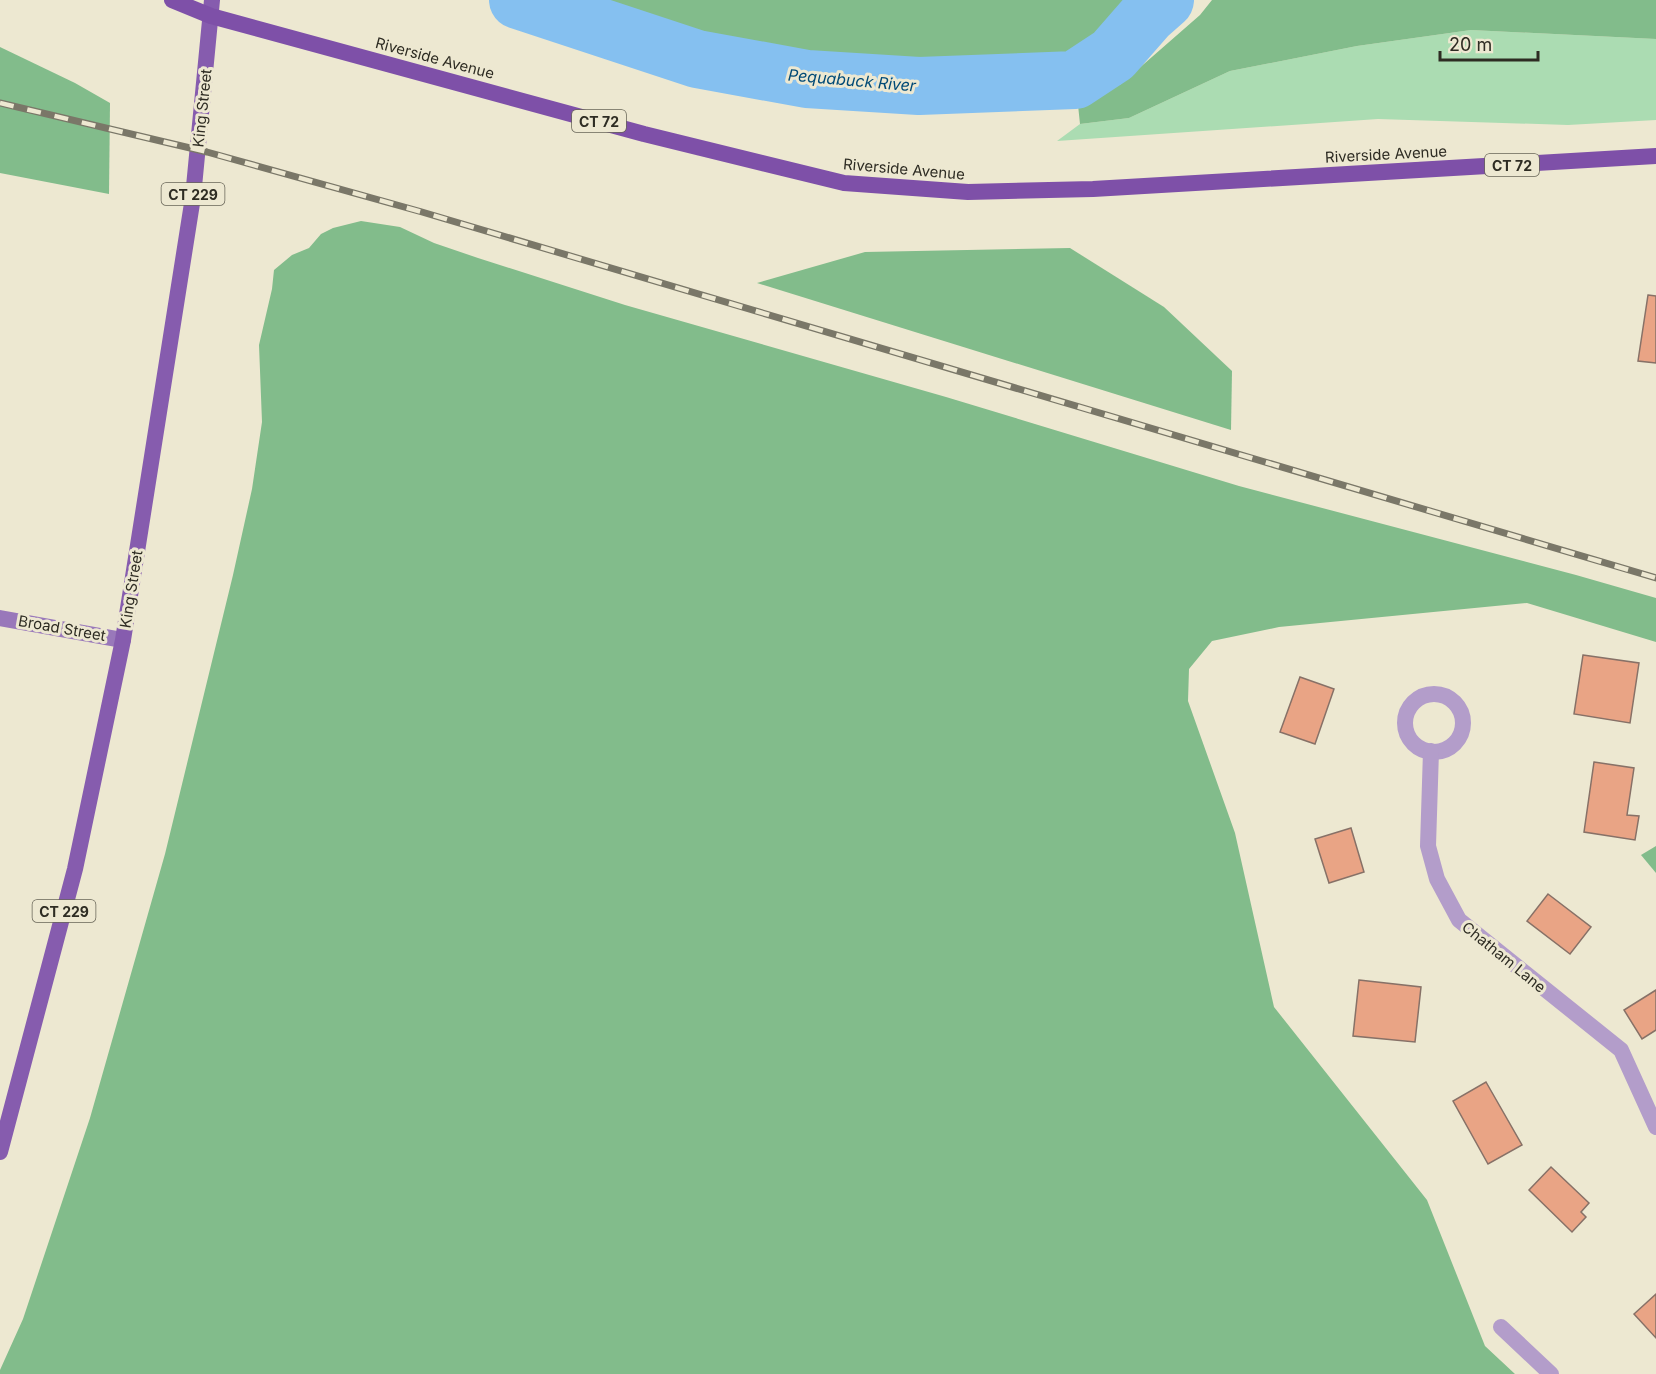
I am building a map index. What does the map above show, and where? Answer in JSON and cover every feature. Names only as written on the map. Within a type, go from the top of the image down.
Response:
[{"type":"highway","name":"Riverside Avenue","points":[[172,0],[211,8],[633,131],[844,183],[968,192],[1093,189],[1656,156]]},
{"type":"main road","name":"King Street","points":[[0,1152],[75,869],[123,640],[193,197],[211,8]]},
{"type":"main road","name":"Broad Street","points":[[0,618],[123,640]]},
{"type":"street","name":"Chatham Lane","points":[[1431,751],[1428,846],[1437,879],[1459,920],[1621,1050],[1656,1127]]},
{"type":"street","points":[[1501,1327],[1551,1374]]},
{"type":"green space","points":[[582,0],[1132,0],[1088,45],[1041,68],[911,71],[700,37]]},
{"type":"green space","points":[[1212,0],[1656,0],[1656,39],[1471,30],[1357,46],[1230,71],[1129,118],[1080,124],[1078,105],[1121,84],[1200,15]]},
{"type":"green space","points":[[1471,30],[1656,39],[1656,120],[1568,125],[1378,119],[1057,141],[1080,124],[1129,118],[1230,71],[1357,46]]},
{"type":"green space","points":[[0,47],[75,83],[110,103],[109,194],[0,173]]},
{"type":"green space","points":[[361,221],[400,227],[434,243],[625,305],[946,397],[1239,486],[1656,598],[1656,642],[1527,603],[1279,627],[1212,641],[1189,669],[1188,701],[1235,833],[1274,1007],[1427,1200],[1485,1346],[1515,1374],[0,1374],[23,1319],[90,1118],[165,854],[252,489],[262,422],[259,345],[274,270],[292,255],[309,248],[321,234],[333,228]]},
{"type":"green space","points":[[1070,248],[1164,307],[1232,371],[1231,430],[757,283],[865,252]]},
{"type":"green space","points":[[1656,846],[1656,873],[1641,855]]},
{"type":"building","points":[[1648,295],[1656,296],[1656,363],[1638,361]]},
{"type":"building","points":[[1583,655],[1639,663],[1630,723],[1574,714]]},
{"type":"building","points":[[1300,677],[1334,689],[1315,744],[1280,732]]},
{"type":"building","points":[[1594,762],[1634,768],[1627,815],[1639,816],[1635,840],[1584,832]]},
{"type":"building","points":[[1351,828],[1364,872],[1329,883],[1315,839]]},
{"type":"building","points":[[1548,894],[1591,927],[1570,954],[1527,921]]},
{"type":"building","points":[[1359,980],[1421,987],[1415,1042],[1353,1036]]},
{"type":"building","points":[[1656,990],[1656,1030],[1642,1039],[1624,1010]]},
{"type":"building","points":[[1486,1082],[1522,1145],[1488,1164],[1453,1101]]},
{"type":"building","points":[[1551,1167],[1589,1203],[1581,1212],[1586,1217],[1572,1232],[1529,1190]]},
{"type":"building","points":[[1656,1294],[1656,1338],[1634,1314]]},
{"type":"waterway","name":"Pequabuck River","points":[[518,0],[697,59],[807,79],[919,86],[1075,80],[1113,55],[1148,15],[1165,0]]},
{"type":"railway","points":[[0,103],[207,152],[422,212],[1656,578]]}]
